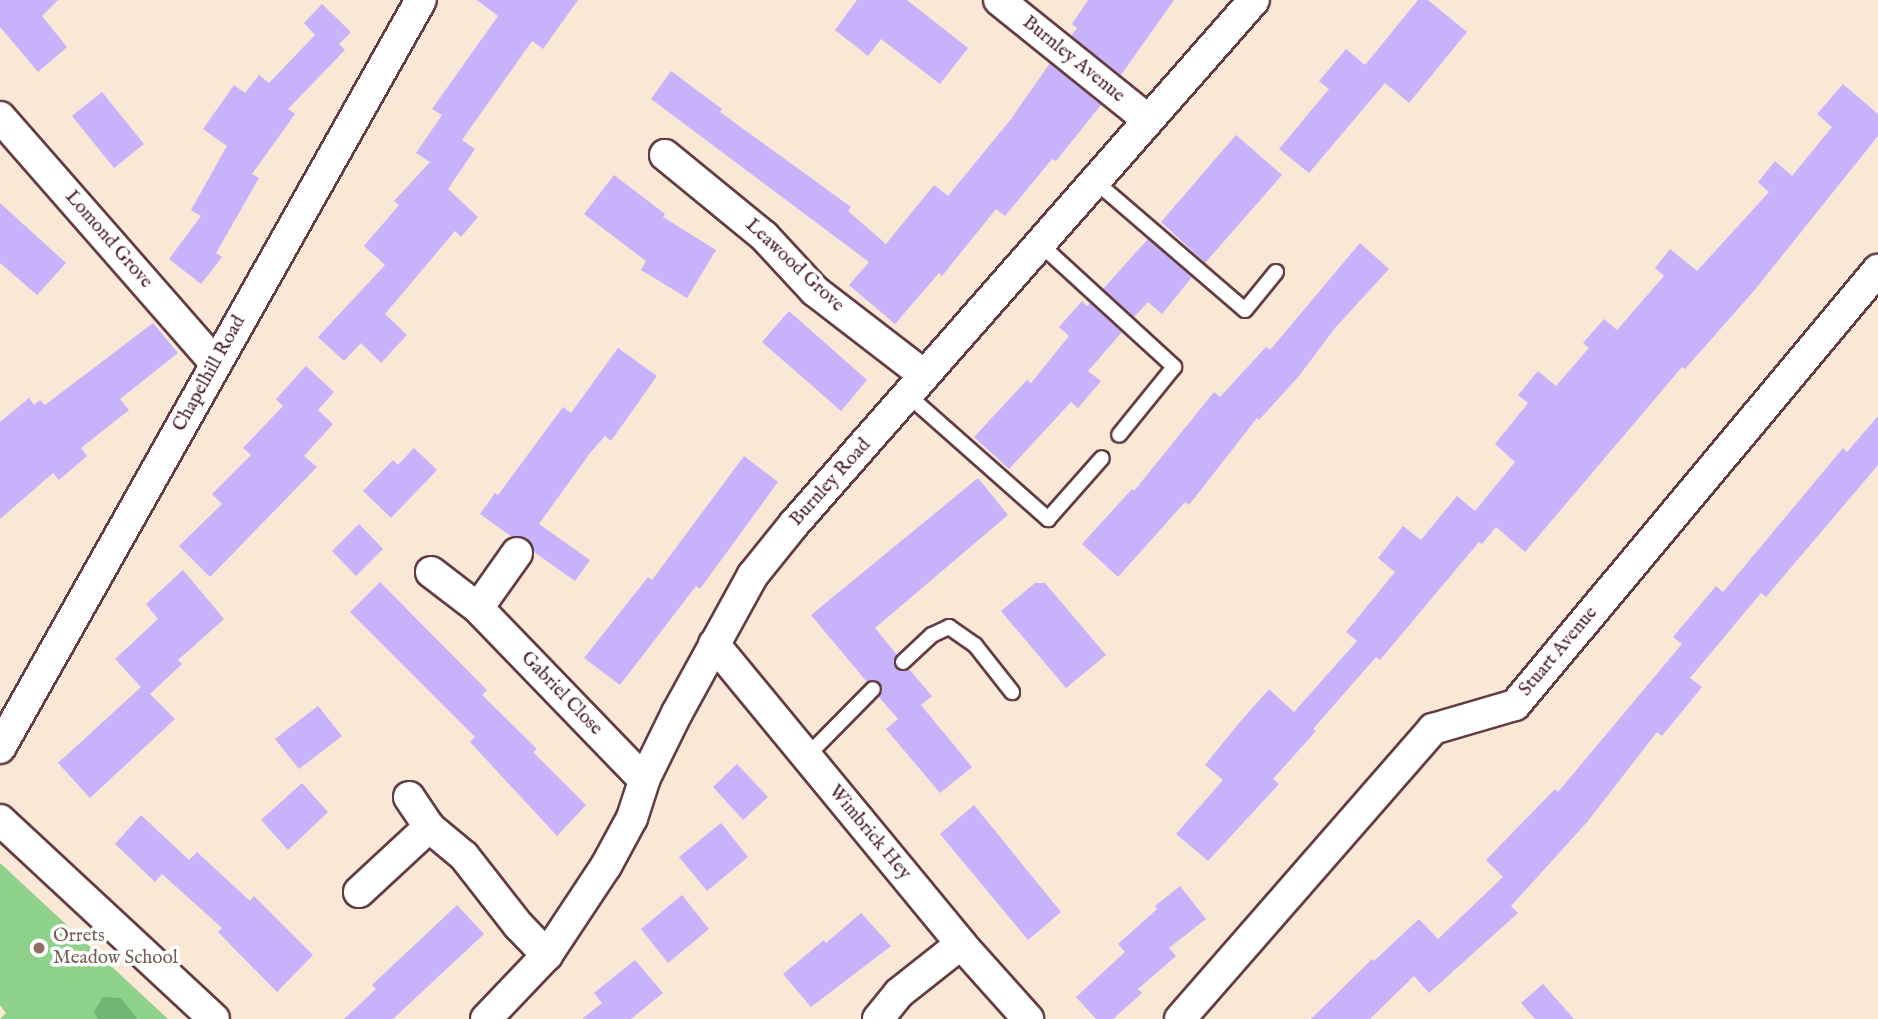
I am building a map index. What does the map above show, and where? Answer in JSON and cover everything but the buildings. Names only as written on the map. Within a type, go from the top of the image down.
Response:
[{"type":"street","name":"Chapelhill Road","points":[[0,748],[421,0]]},
{"type":"street","name":"Burnley Avenue","points":[[999,0],[1147,119]]},
{"type":"street","name":"Burnley Road","points":[[486,1019],[547,955],[606,866],[632,818],[644,780],[753,575],[1096,183],[1147,119],[1254,0]]},
{"type":"street","name":"Lomond Grove","points":[[0,117],[215,363]]},
{"type":"street","name":"Leawood Grove","points":[[665,155],[764,236],[815,291],[916,386]]},
{"type":"street","name":"Stuart Avenue","points":[[1180,1019],[1433,729],[1515,705],[1878,270]]},
{"type":"street","points":[[478,608],[517,553]]},
{"type":"street","name":"Gabriel Close","points":[[431,572],[478,608],[644,780]]},
{"type":"street","name":"Wimbrick Hey","points":[[714,644],[961,944],[1028,1019]]},
{"type":"street","points":[[409,797],[429,827],[464,856],[518,925],[547,955]]},
{"type":"street","points":[[0,820],[215,1019]]},
{"type":"street","points":[[359,892],[429,827]]},
{"type":"street","points":[[878,1019],[899,993],[961,944]]},
{"type":"lane","points":[[1096,183],[1245,310],[1276,272]]},
{"type":"lane","points":[[1040,244],[1174,367],[1119,435]]},
{"type":"lane","points":[[916,386],[1048,519],[1102,458]]},
{"type":"lane","points":[[903,663],[932,635],[949,627],[975,645],[1012,692]]},
{"type":"lane","points":[[806,757],[873,689]]},
{"type":"green space","name":"Orrets Meadow School","points":[[0,863],[168,1019],[0,1019],[6,1013],[0,1005]]},
{"type":"green space","points":[[103,997],[121,998],[137,1019],[98,1019],[94,1012]]},
{"type":"place","name":"Orrets Meadow School","points":[[39,948]]}]
